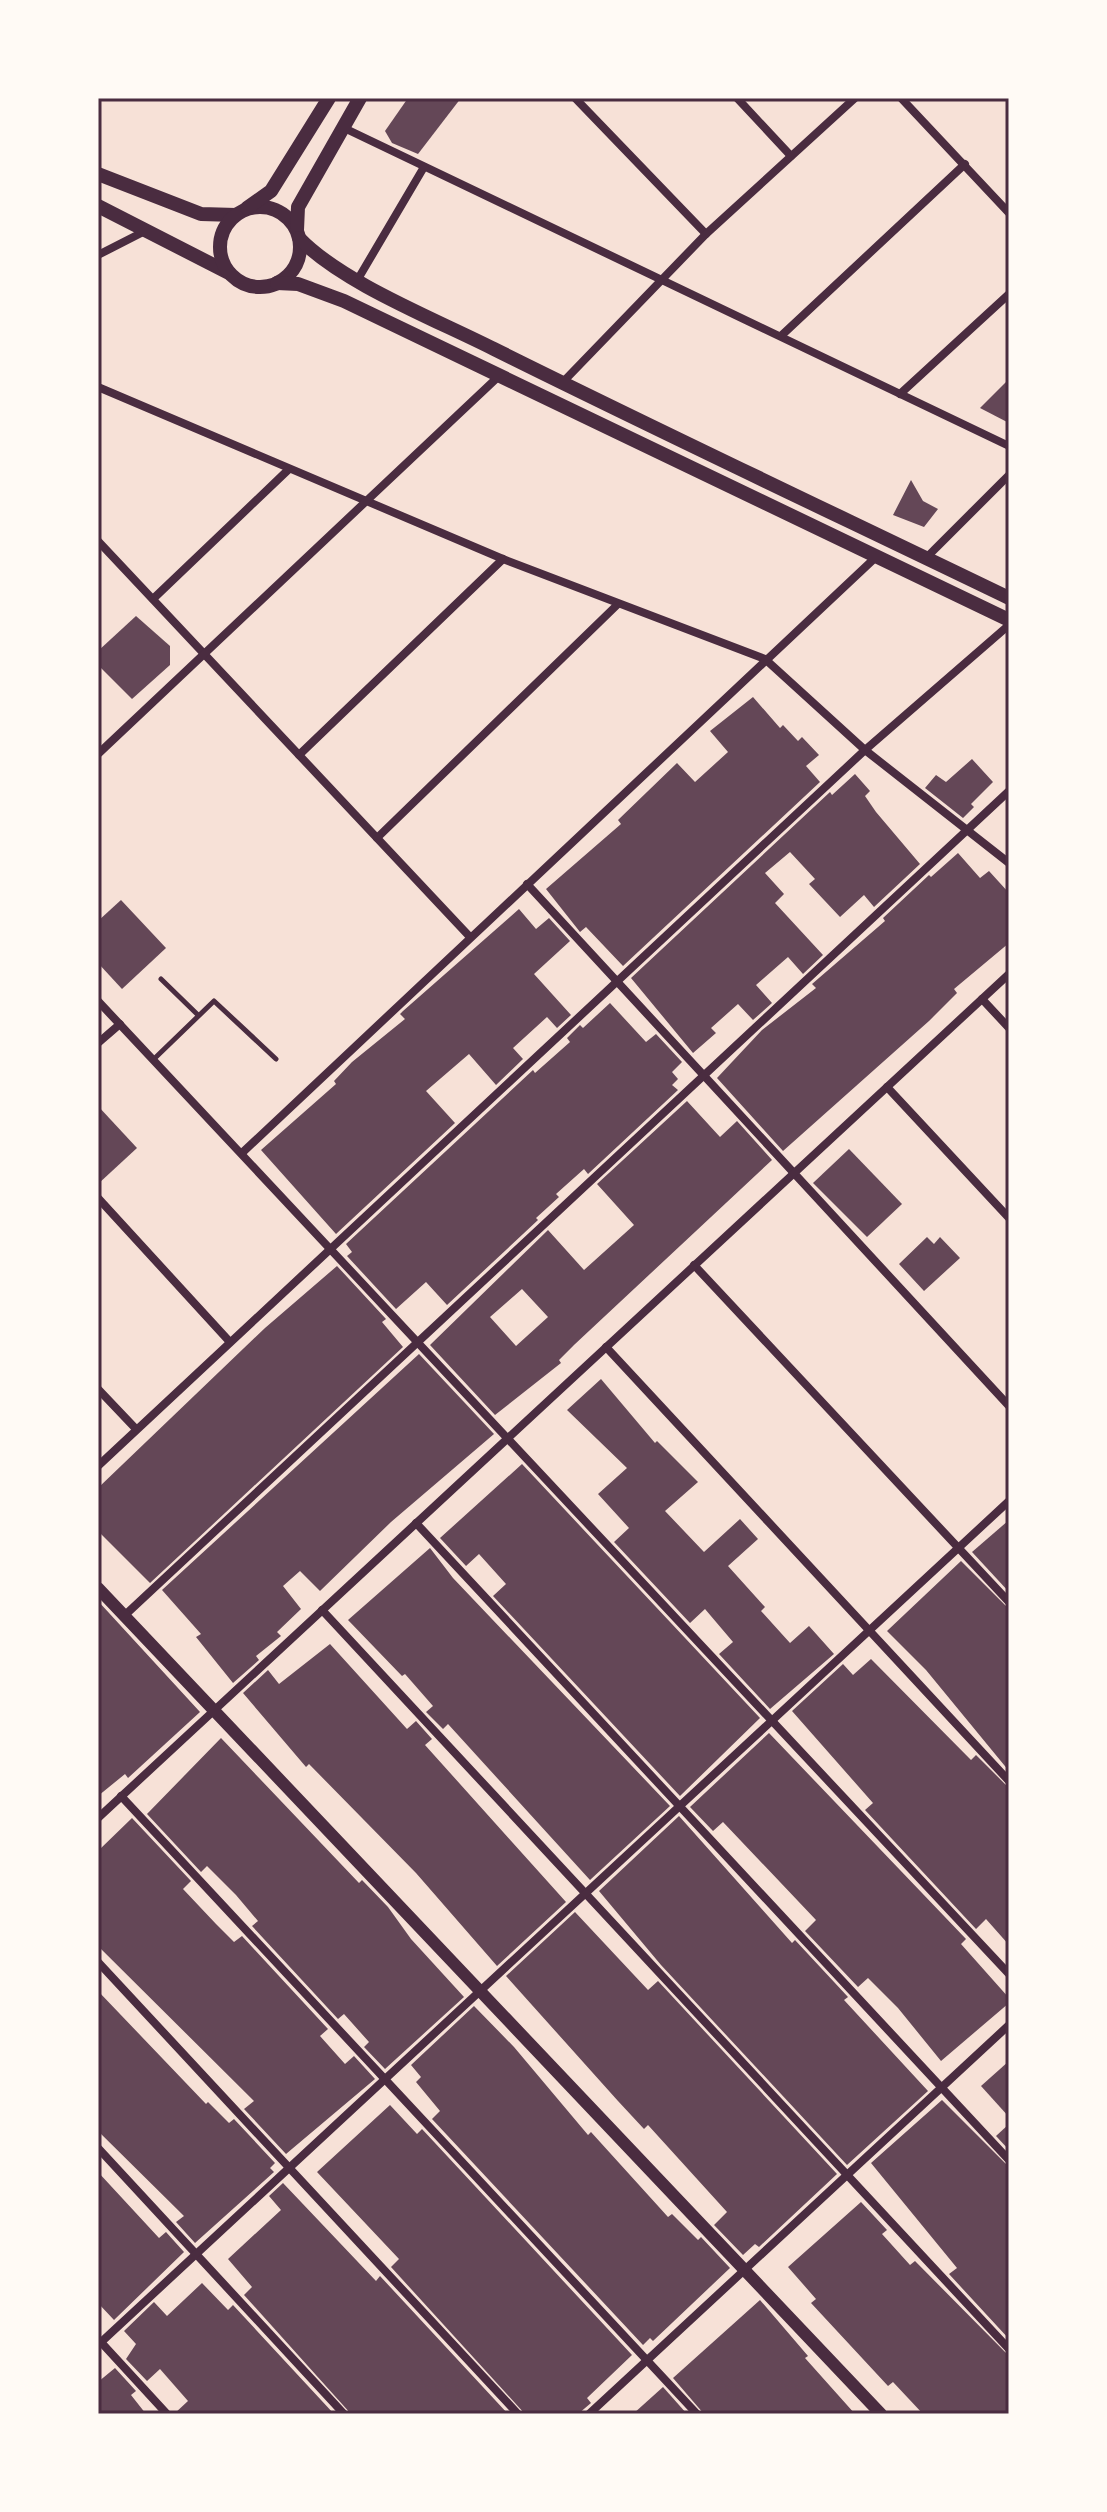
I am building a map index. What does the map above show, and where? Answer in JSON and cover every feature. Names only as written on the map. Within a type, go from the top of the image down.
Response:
[{"type":"main road","points":[[231,274],[220,250],[227,224],[271,191],[329,98]]},
{"type":"main road","points":[[277,283],[294,269],[299,260],[298,207],[360,98]]},
{"type":"main road","points":[[98,174],[201,214],[240,213],[268,208],[280,212],[313,253],[358,279],[562,384],[1009,598]]},
{"type":"main road","points":[[98,206],[252,286],[277,283],[323,291],[1009,623]]},
{"type":"street","points":[[575,98],[706,234]]},
{"type":"street","points":[[737,98],[791,156]]},
{"type":"street","points":[[562,384],[706,234],[855,98]]},
{"type":"street","points":[[901,98],[1009,213]]},
{"type":"street","points":[[342,126],[1009,446]]},
{"type":"street","points":[[782,335],[965,164]]},
{"type":"street","points":[[358,279],[424,167]]},
{"type":"street","points":[[98,255],[148,230]]},
{"type":"street","points":[[900,394],[1009,294]]},
{"type":"street","points":[[98,754],[499,376]]},
{"type":"street","points":[[98,387],[363,502],[765,659],[865,750],[1009,863]]},
{"type":"street","points":[[153,599],[288,470]]},
{"type":"street","points":[[926,558],[1009,475]]},
{"type":"street","points":[[98,541],[470,937]]},
{"type":"street","points":[[243,1152],[876,557]]},
{"type":"street","points":[[299,755],[503,559]]},
{"type":"street","points":[[377,838],[618,604]]},
{"type":"street","points":[[98,1466],[616,980],[865,750],[1009,623]]},
{"type":"street","points":[[124,1616],[1009,791]]},
{"type":"street","points":[[527,884],[1009,1406]]},
{"type":"street","points":[[98,1818],[1009,974]]},
{"type":"street","points":[[982,999],[1009,1028]]},
{"type":"street","points":[[98,1001],[421,1342],[1009,1974]]},
{"type":"street","points":[[98,1043],[120,1024]]},
{"type":"street","points":[[887,1087],[1009,1218]]},
{"type":"street","points":[[98,1198],[229,1341]]},
{"type":"street","points":[[694,1265],[1009,1602]]},
{"type":"street","points":[[606,1347],[1009,1781]]},
{"type":"street","points":[[98,1389],[136,1429]]},
{"type":"street","points":[[167,2414],[99,2342],[1009,1501]]},
{"type":"street","points":[[416,1523],[1009,2160]]},
{"type":"street","points":[[98,1588],[881,2414]]},
{"type":"street","points":[[322,1610],[1009,2349]]},
{"type":"street","points":[[121,1796],[697,2414]]},
{"type":"street","points":[[98,1962],[518,2414]]},
{"type":"street","points":[[589,2414],[1009,2025]]},
{"type":"street","points":[[98,2148],[344,2414]]},
{"type":"lane","points":[[98,246],[111,247]]},
{"type":"lane","points":[[161,979],[198,1015]]},
{"type":"lane","points":[[155,1058],[214,1001],[276,1059]]},
{"type":"building","points":[[408,98],[461,98],[418,154],[392,143],[385,131]]},
{"type":"building","points":[[1009,379],[1009,423],[980,408]]},
{"type":"building","points":[[911,480],[923,501],[938,509],[924,527],[893,515]]},
{"type":"building","points":[[136,616],[170,646],[170,665],[132,699],[98,665],[98,651]]},
{"type":"building","points":[[753,697],[780,728],[783,725],[798,741],[802,737],[819,755],[806,766],[820,782],[623,966],[586,927],[580,932],[546,889],[621,824],[618,820],[677,763],[695,782],[728,752],[710,731]]},
{"type":"building","points":[[972,759],[993,782],[971,804],[974,807],[963,818],[925,788],[936,775],[946,782]]},
{"type":"building","points":[[855,774],[870,791],[865,796],[876,812],[920,864],[874,907],[864,895],[840,917],[809,884],[815,879],[790,852],[765,873],[784,894],[775,903],[823,955],[803,974],[788,957],[756,985],[772,1003],[753,1020],[738,1004],[711,1028],[716,1033],[693,1053],[631,978],[830,792],[832,795]]},
{"type":"building","points":[[958,853],[980,878],[989,871],[1009,893],[1009,943],[954,989],[957,993],[929,1021],[783,1151],[717,1078],[762,1030],[816,988],[812,984],[885,921],[883,918],[929,875],[931,877]]},
{"type":"building","points":[[121,900],[166,948],[122,989],[98,963],[98,921]]},
{"type":"building","points":[[519,909],[536,929],[549,918],[570,941],[534,974],[571,1015],[557,1028],[547,1017],[513,1048],[523,1059],[496,1085],[469,1054],[426,1091],[455,1123],[336,1234],[261,1150],[336,1084],[334,1081],[352,1062],[405,1019],[400,1014],[403,1011]]},
{"type":"building","points":[[610,1003],[646,1042],[656,1034],[682,1062],[672,1072],[678,1079],[672,1085],[678,1090],[588,1174],[584,1169],[556,1194],[559,1197],[536,1218],[538,1220],[447,1305],[426,1282],[396,1309],[347,1256],[352,1252],[346,1244],[533,1070],[535,1073],[570,1042],[567,1038],[580,1025],[583,1028]]},
{"type":"building","points":[[687,1101],[720,1137],[737,1121],[772,1160],[574,1345],[559,1360],[561,1363],[495,1415],[430,1345],[548,1230],[584,1270],[634,1225],[597,1184]],"holes":[[[522,1289],[548,1317],[516,1346],[490,1317]]]},
{"type":"building","points":[[98,1106],[137,1148],[98,1184]]},
{"type":"building","points":[[849,1149],[902,1204],[867,1237],[813,1183]]},
{"type":"building","points":[[927,1237],[934,1244],[940,1237],[960,1258],[924,1291],[899,1264]]},
{"type":"building","points":[[337,1266],[386,1319],[382,1322],[403,1347],[150,1583],[98,1531],[98,1488],[265,1328]]},
{"type":"building","points":[[419,1354],[494,1434],[391,1522],[320,1591],[300,1571],[283,1586],[301,1609],[277,1632],[281,1636],[256,1656],[259,1660],[233,1683],[196,1637],[201,1634],[162,1590]]},
{"type":"building","points":[[601,1379],[655,1443],[657,1441],[698,1482],[665,1511],[704,1552],[740,1519],[758,1539],[728,1566],[765,1607],[761,1611],[790,1643],[809,1626],[834,1654],[770,1709],[719,1654],[733,1642],[705,1609],[690,1623],[614,1542],[629,1528],[598,1494],[627,1468],[567,1410]]},
{"type":"building","points":[[522,1464],[760,1718],[680,1796],[493,1596],[506,1584],[479,1554],[466,1566],[440,1538]]},
{"type":"building","points":[[1009,1520],[1009,1592],[972,1552]]},
{"type":"building","points":[[430,1548],[453,1578],[670,1806],[590,1880],[448,1724],[443,1729],[426,1712],[433,1706],[405,1674],[402,1676],[348,1620]]},
{"type":"building","points":[[961,1561],[1009,1609],[1009,1771],[926,1670],[887,1631]]},
{"type":"building","points":[[98,1601],[200,1712],[128,1778],[125,1774],[98,1796]]},
{"type":"building","points":[[330,1644],[407,1729],[416,1721],[432,1739],[425,1745],[566,1902],[497,1966],[416,1873],[309,1764],[306,1767],[243,1693],[268,1670],[279,1684]]},
{"type":"building","points":[[871,1659],[971,1760],[976,1755],[1009,1788],[1009,1945],[986,1919],[976,1929],[865,1810],[873,1803],[792,1711],[843,1664],[853,1675]]},
{"type":"building","points":[[769,1733],[966,1939],[961,1944],[1009,1998],[1009,2003],[941,2061],[898,2008],[868,1978],[858,1987],[805,1931],[816,1920],[723,1822],[713,1831],[690,1807]]},
{"type":"building","points":[[221,1738],[359,1883],[362,1880],[388,1907],[411,1939],[464,1997],[385,2069],[364,2047],[369,2042],[344,2014],[338,2019],[252,1926],[258,1921],[236,1895],[207,1866],[201,1872],[147,1814]]},
{"type":"building","points":[[679,1816],[792,1943],[795,1940],[848,1997],[844,2000],[928,2091],[847,2165],[661,1965],[599,1891]]},
{"type":"building","points":[[132,1818],[191,1881],[183,1889],[234,1942],[242,1936],[328,2029],[320,2036],[345,2064],[354,2056],[375,2079],[286,2154],[244,2109],[254,2101],[98,1946],[98,1851]]},
{"type":"building","points":[[575,1912],[648,1990],[658,1981],[837,2174],[759,2247],[755,2244],[743,2255],[714,2225],[727,2212],[648,2125],[644,2129],[506,1976]]},
{"type":"building","points":[[98,1991],[206,2104],[208,2102],[229,2123],[234,2119],[275,2163],[270,2168],[274,2172],[195,2243],[176,2222],[184,2216],[98,2131]]},
{"type":"building","points":[[474,2006],[514,2047],[588,2135],[591,2132],[668,2217],[672,2214],[698,2240],[701,2237],[730,2268],[653,2341],[650,2338],[643,2345],[432,2119],[440,2111],[416,2082],[421,2077],[411,2065]]},
{"type":"building","points":[[1009,2061],[1009,2117],[981,2086]]},
{"type":"building","points":[[942,2100],[1009,2167],[1009,2339],[949,2274],[957,2268],[871,2163]]},
{"type":"building","points":[[390,2105],[417,2134],[422,2129],[632,2355],[587,2398],[591,2403],[578,2414],[525,2414],[391,2267],[399,2259],[317,2172]]},
{"type":"building","points":[[1009,2124],[1009,2150],[996,2136]]},
{"type":"building","points":[[98,2172],[159,2238],[166,2232],[184,2252],[114,2320],[98,2303]]},
{"type":"building","points":[[283,2183],[376,2281],[380,2276],[508,2414],[351,2414],[244,2295],[252,2287],[228,2259],[281,2210],[269,2196]]},
{"type":"building","points":[[861,2202],[887,2230],[882,2234],[910,2265],[915,2261],[1009,2356],[1009,2414],[923,2414],[893,2382],[888,2386],[811,2303],[816,2299],[788,2267]]},
{"type":"building","points":[[202,2283],[228,2310],[233,2305],[334,2414],[174,2414],[188,2401],[160,2369],[147,2381],[126,2359],[136,2344],[124,2331],[154,2302],[167,2316]]},
{"type":"building","points":[[760,2300],[808,2356],[805,2358],[855,2414],[704,2414],[673,2378]]},
{"type":"building","points":[[115,2368],[136,2391],[131,2395],[146,2414],[98,2414],[98,2382]]},
{"type":"building","points":[[663,2387],[687,2414],[633,2414]]}]
